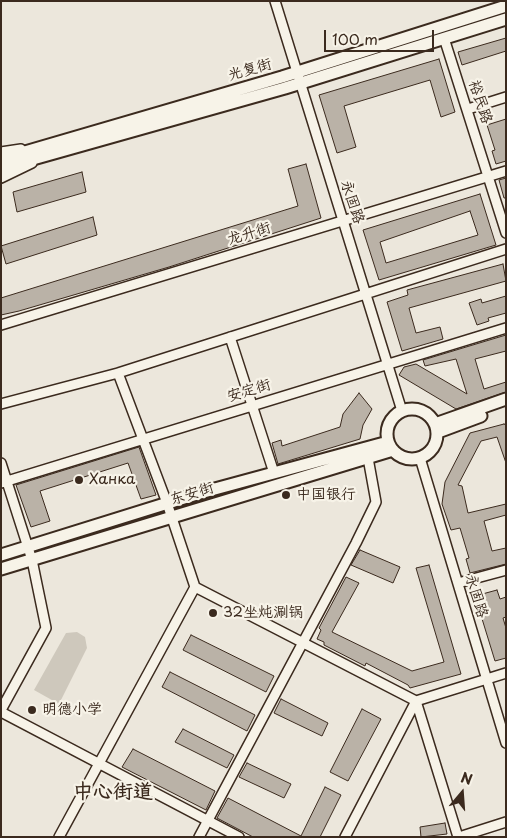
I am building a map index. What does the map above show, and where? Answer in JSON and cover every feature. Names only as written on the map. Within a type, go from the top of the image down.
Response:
[{"type":"main road","name":"光复街","points":[[1,159],[45,151],[285,88],[298,78],[506,6]]},
{"type":"main road","name":"光复街","points":[[45,151],[506,19]]},
{"type":"main road","points":[[1,168],[45,151]]},
{"type":"main road","points":[[436,428],[506,399]]},
{"type":"main road","points":[[436,428],[506,407]]},
{"type":"main road","points":[[414,409],[424,411],[432,418],[436,428],[435,445],[429,453],[420,458],[410,459],[401,456],[391,446],[387,432],[390,422],[402,411],[414,409]]},
{"type":"main road","name":"东安街","points":[[1,555],[167,503],[274,473],[391,446]]},
{"type":"main road","name":"东安街","points":[[1,569],[171,516],[368,458],[391,446]]},
{"type":"street","name":"永固路","points":[[275,1],[389,363],[402,411]]},
{"type":"street","name":"裕民路","points":[[444,38],[506,233]]},
{"type":"street","points":[[468,109],[506,97]]},
{"type":"street","points":[[1,152],[45,151]]},
{"type":"street","points":[[1,178],[45,151]]},
{"type":"street","name":"龙升街","points":[[1,325],[343,219],[506,171]]},
{"type":"street","points":[[1,404],[118,373],[506,249]]},
{"type":"street","name":"安定街","points":[[4,482],[506,328]]},
{"type":"street","points":[[230,337],[254,404],[274,473]]},
{"type":"street","points":[[118,373],[167,503],[195,587],[416,701],[506,673]]},
{"type":"street","points":[[199,837],[376,502],[368,458]]},
{"type":"street","name":"永固路","points":[[420,458],[506,743]]},
{"type":"street","points":[[1,463],[4,482],[32,560],[46,628],[1,711],[239,837]]},
{"type":"street","points":[[458,583],[506,570]]},
{"type":"street","points":[[59,837],[195,587]]},
{"type":"street","points":[[345,837],[416,701]]},
{"type":"street","points":[[416,701],[459,837],[506,822]]},
{"type":"shaded area","points":[[77,632],[85,637],[87,648],[59,704],[34,690],[66,633]]},
{"type":"building","points":[[506,38],[506,51],[462,65],[458,52]]},
{"type":"building","points":[[439,59],[455,112],[441,117],[430,80],[344,106],[356,147],[337,153],[319,95]]},
{"type":"building","points":[[506,119],[506,161],[496,164],[492,151],[495,150],[487,125]]},
{"type":"building","points":[[306,164],[321,218],[169,267],[1,315],[1,298],[298,206],[288,169]]},
{"type":"building","points":[[82,172],[86,192],[17,212],[13,192]]},
{"type":"building","points":[[506,178],[506,198],[504,198],[499,180]]},
{"type":"building","points":[[480,194],[496,245],[379,280],[363,230]],"holes":[[[470,211],[478,235],[386,263],[380,242]]]},
{"type":"building","points":[[93,217],[97,235],[6,264],[1,246]]},
{"type":"building","points":[[503,264],[506,281],[409,308],[416,333],[440,327],[443,339],[402,351],[387,302],[408,295],[407,290]]},
{"type":"building","points":[[506,296],[506,313],[488,318],[489,321],[477,325],[469,303],[481,299],[482,303]]},
{"type":"building","points":[[506,335],[506,351],[475,359],[484,389],[506,382],[506,392],[456,409],[399,375],[404,367],[416,364],[467,394],[456,359],[425,366],[423,360]]},
{"type":"building","points":[[359,393],[372,409],[363,425],[360,439],[278,464],[272,443],[281,440],[282,446],[340,427],[343,414]]},
{"type":"building","points":[[506,425],[506,463],[497,437],[481,441],[458,485],[462,486],[468,513],[506,504],[506,515],[484,521],[492,551],[506,548],[506,564],[470,573],[466,559],[469,558],[460,528],[451,530],[442,504],[445,482],[470,433]]},
{"type":"building","points":[[139,447],[156,495],[141,499],[128,463],[40,491],[50,521],[31,527],[16,485]]},
{"type":"building","points":[[360,550],[400,567],[393,583],[351,565]]},
{"type":"building","points":[[429,565],[461,674],[410,688],[408,685],[366,663],[365,666],[324,645],[324,642],[317,639],[321,630],[319,628],[346,577],[359,583],[332,632],[412,671],[444,662],[416,568]]},
{"type":"building","points":[[497,590],[500,599],[506,597],[506,617],[503,618],[506,628],[506,658],[495,661],[475,596]]},
{"type":"building","points":[[191,635],[274,676],[266,692],[183,650]]},
{"type":"building","points":[[170,672],[255,715],[247,731],[162,687]]},
{"type":"building","points":[[281,699],[328,723],[322,736],[274,713]]},
{"type":"building","points":[[362,709],[381,719],[348,781],[330,772]]},
{"type":"building","points":[[183,729],[234,755],[227,768],[175,742]]},
{"type":"building","points":[[133,749],[215,791],[206,810],[122,767]]},
{"type":"building","points":[[247,763],[291,784],[284,798],[239,777]]},
{"type":"building","points":[[325,787],[341,795],[320,837],[253,837],[217,818],[228,798],[301,836]]},
{"type":"building","points":[[445,823],[447,834],[421,837],[420,827]]},
{"type":"place","name":"Ханка","points":[[79,480]]},
{"type":"place","name":"中国银行","points":[[286,495]]},
{"type":"place","name":"32坐炖涮锅","points":[[213,613]]},
{"type":"place","name":"明德小学","points":[[32,710]]},
{"type":"district","name":"中心街道","points":[[113,792]]}]
